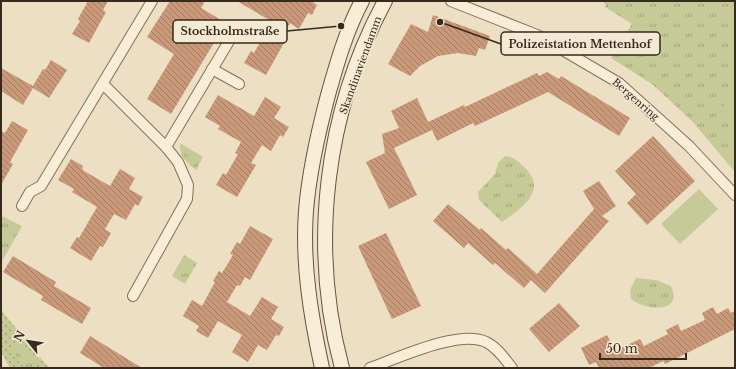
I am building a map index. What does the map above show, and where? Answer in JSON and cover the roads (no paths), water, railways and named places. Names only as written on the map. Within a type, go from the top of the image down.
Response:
[{"type":"main road","name":"Skandinaviendamm","points":[[322,368],[309,296],[306,211],[311,170],[325,107],[341,50],[362,1]]},
{"type":"main road","name":"Skandinaviendamm","points":[[342,368],[331,318],[325,271],[325,218],[329,176],[338,124],[348,91],[385,1]]},
{"type":"street","points":[[22,206],[30,192],[41,186],[152,1]]},
{"type":"street","name":"Bergenring","points":[[451,1],[537,35],[619,82],[690,146],[735,195]]},
{"type":"street","points":[[166,147],[235,31]]},
{"type":"street","points":[[212,69],[239,84]]},
{"type":"street","points":[[103,84],[166,147],[178,162],[188,184],[188,199],[133,296]]},
{"type":"street","points":[[370,368],[447,341],[464,338],[486,342],[512,368]]},
{"type":"place","name":"Polizeistation Mettenhof","points":[[440,22]]},
{"type":"place","name":"Stockholmstraße","points":[[341,26]]}]
